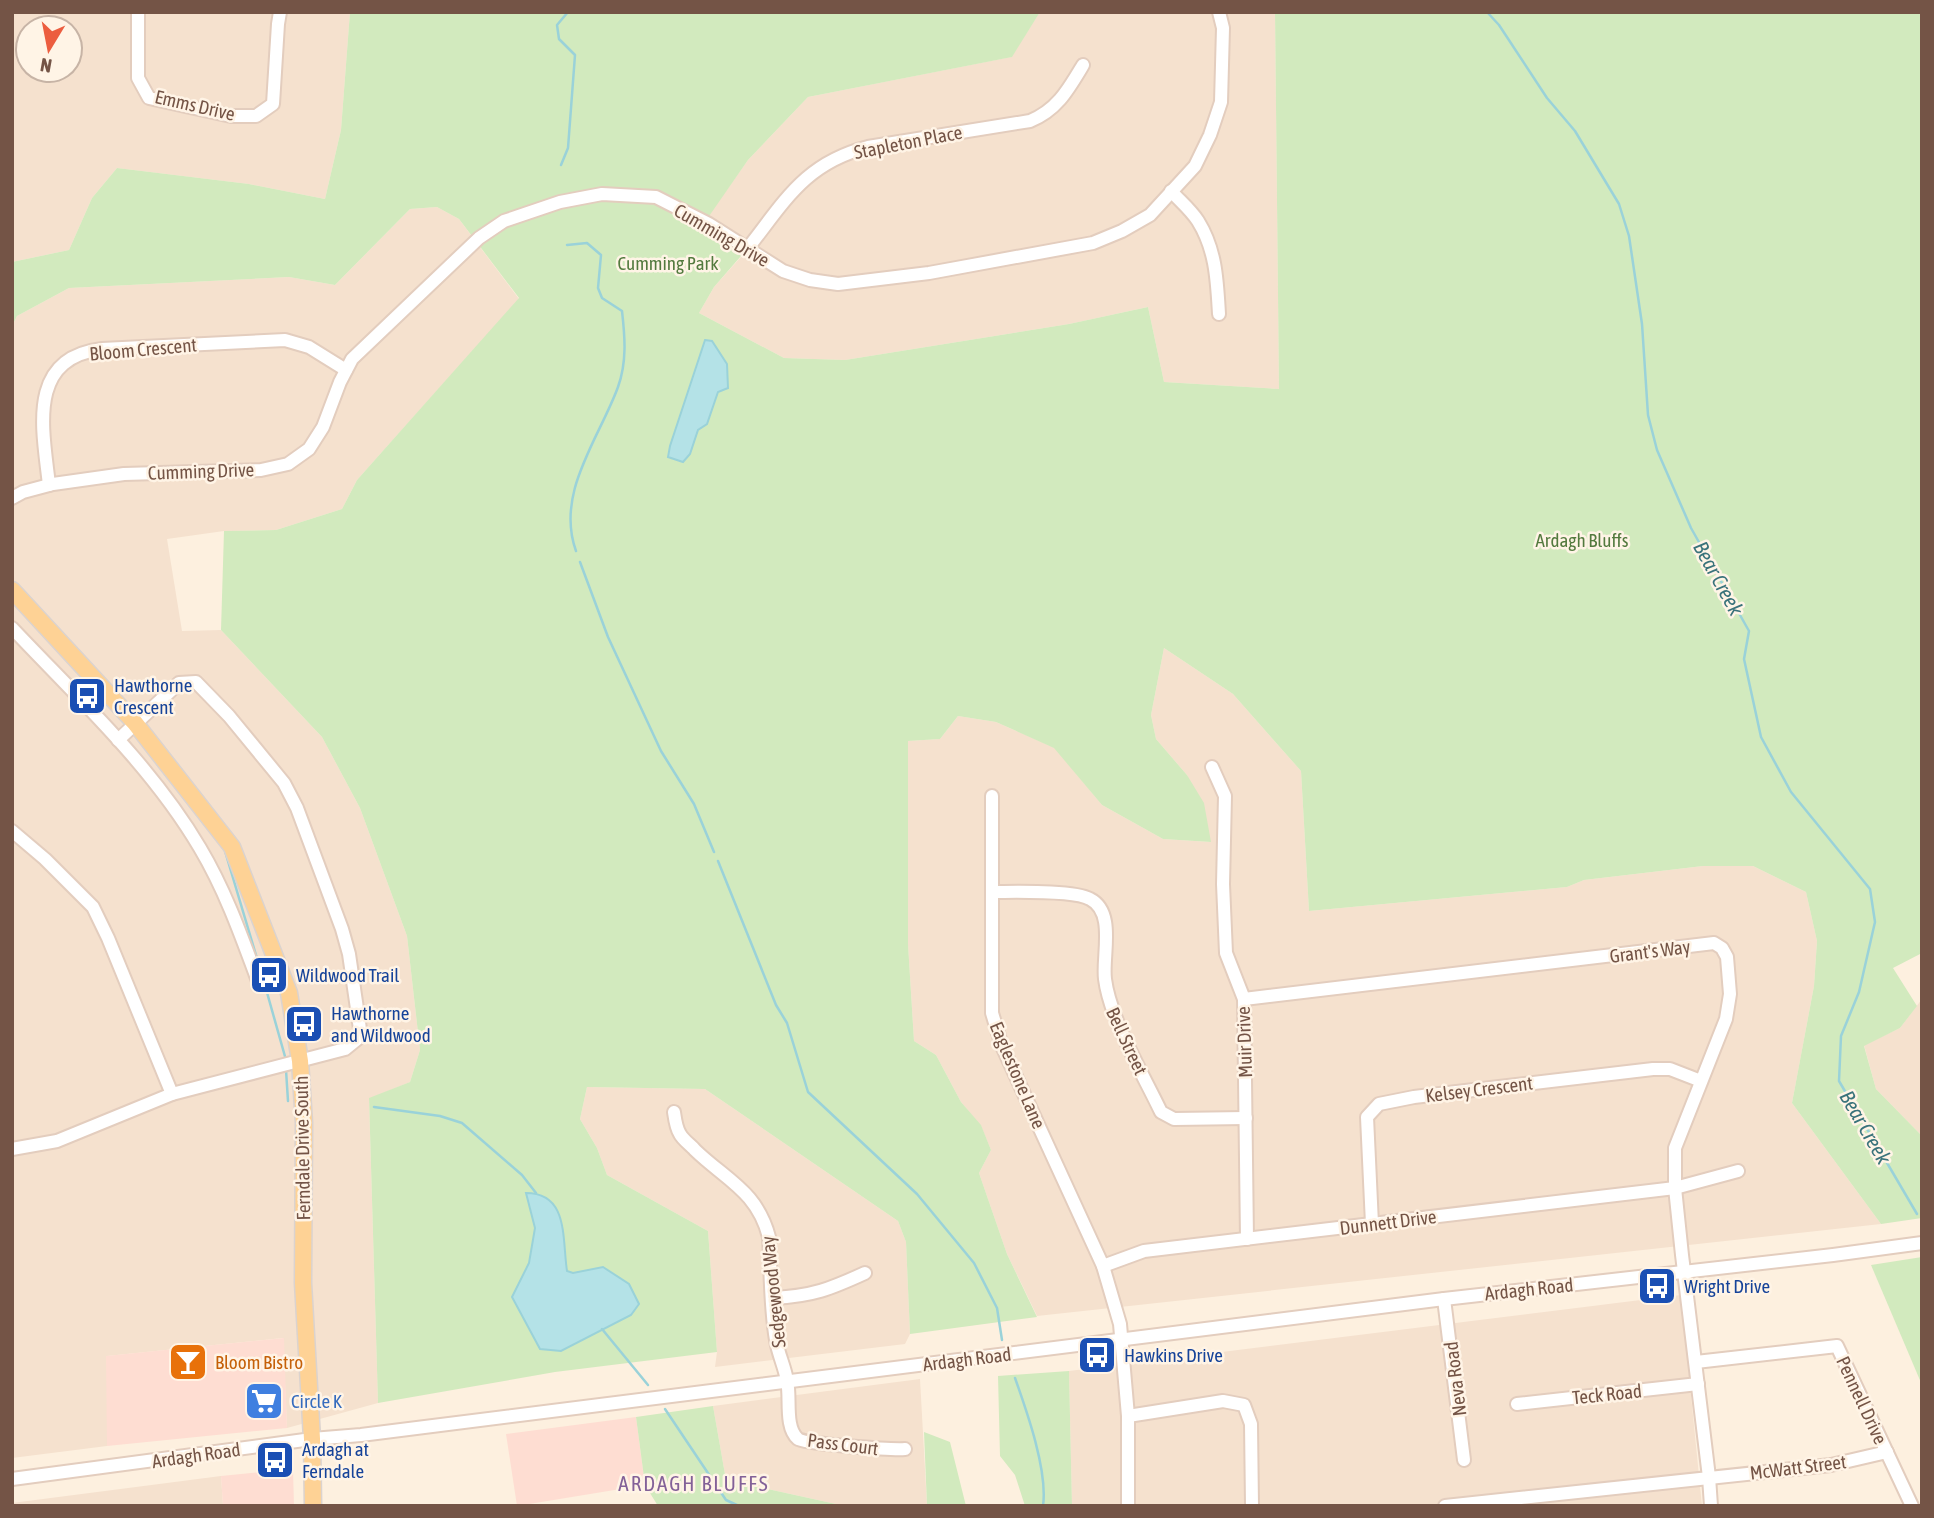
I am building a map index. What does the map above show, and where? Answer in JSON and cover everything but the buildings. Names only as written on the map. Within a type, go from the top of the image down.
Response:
[{"type":"main road","name":"Ferndale Drive South","points":[[12,590],[135,723],[232,847],[287,986],[300,1061],[304,1123],[303,1283],[313,1506]]},
{"type":"street","name":"Emms Drive","points":[[138,12],[138,78],[149,98],[231,116],[256,116],[273,104],[281,12]]},
{"type":"street","name":"Cumming Drive","points":[[12,498],[49,485],[124,474],[261,470],[288,464],[309,449],[323,428],[352,359],[479,238],[504,221],[560,202],[602,194],[656,197],[709,224],[783,271],[810,280],[838,284],[929,273],[1093,243],[1150,215],[1195,166],[1210,135],[1221,102],[1223,28],[1219,12]]},
{"type":"street","name":"Stapleton Place","points":[[748,248],[797,186],[813,171],[835,158],[868,147],[1030,121],[1053,109],[1083,65]]},
{"type":"street","points":[[1171,191],[1196,219],[1208,240],[1216,265],[1219,314]]},
{"type":"street","name":"Bloom Crescent","points":[[49,485],[42,424],[45,394],[63,362],[83,353],[104,348],[283,340],[307,346],[346,370]]},
{"type":"street","points":[[12,628],[144,768],[199,846],[233,913],[258,981],[268,986],[287,986]]},
{"type":"street","points":[[12,1149],[57,1141],[173,1094],[345,1049],[361,1036],[349,954],[342,929],[297,808],[284,783],[229,716],[196,682],[179,683],[118,740]]},
{"type":"street","name":"Muir Drive","points":[[1212,767],[1225,796],[1223,884],[1226,953],[1244,999],[1247,1238]]},
{"type":"street","name":"Eaglestone Lane","points":[[992,796],[992,1013],[1002,1046],[1103,1266],[1122,1339]]},
{"type":"street","points":[[12,831],[93,906],[173,1094]]},
{"type":"street","name":"Bell Street","points":[[994,892],[1047,892],[1089,898],[1101,908],[1105,927],[1104,975],[1108,1000],[1161,1112],[1174,1119],[1246,1118]]},
{"type":"street","name":"Grant's Way","points":[[1244,999],[1714,943],[1722,948],[1727,957],[1730,994],[1726,1019],[1675,1148],[1675,1188],[1685,1272]]},
{"type":"street","name":"Kelsey Crescent","points":[[1372,1224],[1367,1116],[1380,1104],[1413,1097],[1653,1069],[1670,1069],[1701,1081]]},
{"type":"street","name":"Sedgewood Way","points":[[674,1112],[680,1134],[706,1161],[745,1191],[760,1210],[769,1237],[776,1338],[787,1381]]},
{"type":"street","name":"Dunnett Drive","points":[[1103,1266],[1144,1251],[1675,1188],[1738,1171]]},
{"type":"street","name":"Ardagh Road","points":[[12,1479],[312,1439],[1444,1299],[1922,1243]]},
{"type":"street","points":[[1685,1272],[1711,1506]]},
{"type":"street","points":[[773,1298],[805,1296],[827,1290],[865,1273]]},
{"type":"street","name":"Neva Road","points":[[1444,1299],[1464,1460]]},
{"type":"street","points":[[1122,1339],[1128,1416],[1128,1506]]},
{"type":"street","name":"Pennell Drive","points":[[1696,1362],[1837,1346],[1912,1506]]},
{"type":"street","name":"Pass Court","points":[[787,1381],[791,1426],[800,1440],[883,1450],[905,1449]]},
{"type":"street","name":"Teck Road","points":[[1517,1404],[1698,1384]]},
{"type":"street","points":[[1128,1416],[1223,1401],[1244,1405],[1251,1424],[1252,1506]]},
{"type":"street","name":"McWatt Street","points":[[1445,1506],[1831,1465],[1887,1452]]},
{"type":"shaded area","points":[[12,12],[350,12],[341,130],[325,199],[249,184],[117,168],[92,198],[69,250],[12,262]]},
{"type":"shaded area","points":[[1040,12],[1275,12],[1279,389],[1164,382],[1148,307],[1069,324],[845,360],[784,358],[699,313],[714,287],[748,249],[704,222],[748,160],[808,97],[1011,57]]},
{"type":"shaded area","points":[[437,207],[459,219],[519,299],[357,480],[342,509],[276,530],[224,531],[167,539],[182,631],[221,630],[322,737],[360,808],[407,936],[420,1050],[410,1082],[369,1099],[378,1403],[287,1428],[283,1338],[107,1356],[107,1446],[12,1458],[12,326],[17,316],[69,288],[289,277],[335,285],[410,209]]},
{"type":"shaded area","points":[[1164,648],[1233,694],[1301,771],[1309,911],[1567,887],[1584,880],[1703,866],[1753,866],[1806,892],[1817,941],[1814,986],[1792,1103],[1881,1224],[1037,1316],[1007,1254],[979,1173],[991,1150],[981,1126],[961,1102],[936,1055],[914,1041],[908,944],[908,741],[940,739],[958,716],[996,722],[1055,748],[1102,805],[1163,839],[1210,842],[1187,775],[1156,739],[1151,715]]},
{"type":"shaded area","points":[[1922,999],[1922,1136],[1876,1089],[1864,1045],[1900,1028]]},
{"type":"shaded area","points":[[587,1087],[705,1089],[898,1221],[906,1242],[910,1334],[905,1344],[715,1367],[717,1352],[708,1231],[607,1175],[597,1148],[580,1119]]},
{"type":"shaded area","points":[[1681,1295],[1702,1506],[1072,1506],[1069,1371]]},
{"type":"shaded area","points":[[284,1338],[287,1428],[107,1446],[106,1356]]},
{"type":"shaded area","points":[[920,1379],[927,1506],[845,1506],[726,1480],[713,1406]]},
{"type":"shaded area","points":[[636,1417],[645,1485],[517,1506],[506,1434]]},
{"type":"shaded area","points":[[293,1469],[294,1506],[223,1506],[221,1476]]},
{"type":"shaded area","points":[[221,1476],[223,1506],[12,1506],[12,1503]]},
{"type":"green space","name":"Ardagh Bluffs","points":[[350,12],[1040,12],[1012,57],[808,97],[748,160],[705,222],[748,248],[714,287],[699,313],[784,358],[845,360],[1069,324],[1148,307],[1164,382],[1279,389],[1275,12],[1922,12],[1922,953],[1893,968],[1917,1006],[1900,1028],[1864,1046],[1876,1089],[1922,1136],[1922,1218],[1881,1224],[1792,1103],[1814,986],[1817,941],[1806,892],[1753,866],[1703,866],[1584,880],[1567,887],[1309,911],[1301,771],[1233,694],[1164,648],[1151,715],[1156,739],[1187,775],[1204,803],[1211,842],[1163,839],[1102,805],[1054,748],[996,722],[958,716],[940,739],[908,741],[908,944],[914,1041],[936,1055],[961,1102],[981,1125],[991,1150],[979,1173],[1007,1254],[1037,1317],[910,1334],[906,1242],[898,1221],[705,1089],[587,1087],[580,1119],[597,1148],[607,1175],[708,1231],[717,1352],[555,1372],[378,1403],[369,1098],[410,1082],[420,1050],[407,936],[360,808],[322,737],[221,630],[224,531],[276,530],[342,509],[357,480],[519,298],[459,219],[437,207],[410,209],[335,285],[289,277],[69,288],[17,316],[12,326],[12,262],[69,250],[92,198],[117,168],[249,184],[325,199],[341,130]]},
{"type":"green space","points":[[1922,1257],[1922,1385],[1871,1265]]},
{"type":"green space","points":[[1069,1371],[1072,1506],[1025,1506],[1015,1475],[1000,1456],[998,1376]]},
{"type":"green space","points":[[713,1406],[726,1480],[845,1506],[658,1506],[645,1485],[636,1417]]},
{"type":"green space","points":[[924,1432],[950,1442],[966,1506],[927,1506]]},
{"type":"water","points":[[705,340],[712,341],[727,364],[728,388],[718,392],[707,424],[698,430],[690,454],[683,462],[668,457]]},
{"type":"water","points":[[526,1193],[540,1195],[557,1209],[563,1232],[567,1271],[573,1273],[603,1267],[629,1284],[639,1304],[631,1315],[561,1351],[540,1349],[512,1297],[529,1263],[535,1228]]},
{"type":"waterway","points":[[561,165],[568,148],[575,55],[559,39],[557,25],[568,12]]},
{"type":"waterway","name":"Bear Creek","points":[[1487,12],[1499,25],[1547,98],[1575,131],[1619,204],[1629,236],[1642,324],[1648,415],[1657,450],[1691,528],[1749,631],[1744,659],[1761,737],[1791,792],[1870,889],[1875,922],[1859,992],[1841,1036],[1839,1081],[1917,1214]]},
{"type":"waterway","points":[[567,245],[587,243],[601,255],[598,288],[602,298],[622,311],[624,340],[623,368],[618,387],[575,487],[571,529],[576,551]]},
{"type":"waterway","points":[[580,562],[608,637],[661,751],[694,804],[714,852]]},
{"type":"waterway","points":[[225,851],[261,972]]},
{"type":"waterway","points":[[718,861],[776,1005],[787,1023],[808,1092],[917,1194],[974,1263],[997,1308],[1002,1340]]},
{"type":"waterway","points":[[266,989],[286,1060]]},
{"type":"waterway","points":[[286,1070],[288,1101]]},
{"type":"waterway","points":[[374,1107],[440,1116],[462,1123],[522,1175],[536,1193]]},
{"type":"waterway","points":[[602,1329],[648,1385]]},
{"type":"waterway","points":[[1015,1378],[1040,1459],[1043,1506]]},
{"type":"waterway","points":[[665,1409],[726,1500],[739,1506]]},
{"type":"place","name":"Hawthorne Crescent","points":[[87,696]]},
{"type":"place","name":"Wildwood Trail","points":[[269,975]]},
{"type":"place","name":"Hawthorne and Wildwood","points":[[304,1024]]},
{"type":"place","name":"Wright Drive","points":[[1657,1286]]},
{"type":"place","name":"Hawkins Drive","points":[[1097,1355]]},
{"type":"place","name":"Bloom Bistro","points":[[188,1362]]},
{"type":"place","name":"Circle K","points":[[264,1401]]},
{"type":"place","name":"Ardagh at Ferndale","points":[[275,1460]]},
{"type":"district","name":"ARDAGH BLUFFS","points":[[694,1483]]},
{"type":"park label","name":"Cumming Park","points":[[668,263]]}]
